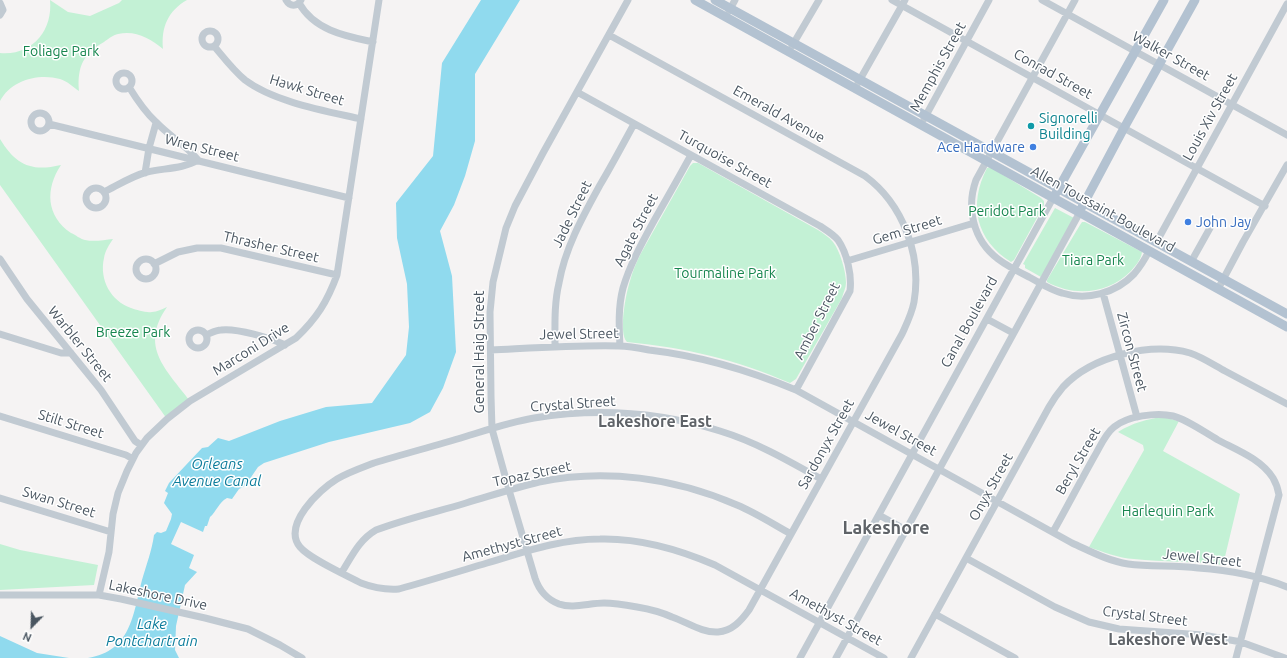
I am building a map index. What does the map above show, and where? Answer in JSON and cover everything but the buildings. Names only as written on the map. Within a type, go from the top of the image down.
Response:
[{"type":"main road","name":"Allen Toussaint Boulevard","points":[[695,0],[718,4],[728,13],[789,51],[952,143],[1287,327]]},
{"type":"main road","name":"Canal Boulevard","points":[[1053,198],[1164,0]]},
{"type":"main road","points":[[1080,212],[1124,128],[1195,0]]},
{"type":"main road","name":"Allen Toussaint Boulevard","points":[[728,13],[794,43],[957,134],[1287,314]]},
{"type":"main road","points":[[952,143],[957,134]]},
{"type":"main road","points":[[1026,183],[1031,173]]},
{"type":"main road","points":[[1118,234],[1123,224]]},
{"type":"main road","points":[[1194,276],[1195,264]]},
{"type":"street","points":[[286,0],[291,5],[300,2],[302,9],[311,18],[326,28],[340,34],[373,42]]},
{"type":"street","name":"Marconi Drive","points":[[100,596],[109,552],[110,532],[118,493],[124,476],[141,445],[167,419],[190,401],[296,338],[307,328],[326,302],[336,275],[379,0]]},
{"type":"street","name":"General Haig Street","points":[[628,0],[525,185],[506,228],[493,282],[490,312],[492,428],[535,578],[541,592],[547,598],[567,606],[604,603],[639,607],[672,616],[711,632]]},
{"type":"street","points":[[728,13],[735,0]]},
{"type":"street","points":[[789,51],[819,0]]},
{"type":"street","name":"Conrad Street","points":[[892,0],[904,3],[967,41],[1265,206]]},
{"type":"street","name":"Memphis Street","points":[[921,125],[989,0]]},
{"type":"street","name":"Walker Street","points":[[1042,0],[1287,135]]},
{"type":"street","points":[[1075,0],[976,180],[971,207],[974,223],[986,248],[998,259],[1040,283],[1061,293],[1073,296],[1103,293],[1114,289],[1129,279],[1138,270],[1149,251]]},
{"type":"street","points":[[0,3],[3,10],[0,15]]},
{"type":"street","points":[[855,88],[904,3]]},
{"type":"street","name":"Louis Xiv Street","points":[[1156,243],[1287,4]]},
{"type":"street","name":"Emerald Avenue","points":[[609,35],[874,182],[892,202],[910,242]]},
{"type":"street","name":"Hawk Street","points":[[214,46],[235,71],[260,89],[311,108],[361,119]]},
{"type":"street","points":[[104,192],[145,172],[189,165],[198,160],[193,153],[156,123],[141,105],[129,87]]},
{"type":"street","name":"Turquoise Street","points":[[577,92],[831,233],[843,249],[847,261]]},
{"type":"street","points":[[145,172],[149,148],[156,123]]},
{"type":"street","name":"Wren Street","points":[[49,124],[349,198]]},
{"type":"street","name":"Jade Street","points":[[555,347],[556,296],[568,251],[582,219],[634,124]]},
{"type":"street","name":"Agate Street","points":[[620,346],[620,313],[622,294],[626,278],[641,245],[691,155]]},
{"type":"street","points":[[1218,289],[1287,165]]},
{"type":"street","name":"Canal Boulevard","points":[[800,658],[1053,198]]},
{"type":"street","points":[[836,658],[1080,212]]},
{"type":"street","name":"Gem Street","points":[[847,261],[974,223]]},
{"type":"street","points":[[1195,264],[1210,228]]},
{"type":"street","name":"Sardonyx Street","points":[[711,632],[726,631],[739,622],[749,610],[902,334],[914,303],[916,277],[910,242]]},
{"type":"street","name":"Thrasher Street","points":[[154,264],[178,252],[189,249],[221,248],[336,275]]},
{"type":"street","name":"Warbler Street","points":[[0,259],[27,298],[101,390],[135,441],[141,445]]},
{"type":"street","name":"Amber Street","points":[[796,390],[850,291],[851,283],[847,261]]},
{"type":"street","name":"Zircon Street","points":[[1103,293],[1137,417]]},
{"type":"street","points":[[987,319],[1013,333]]},
{"type":"street","points":[[206,335],[220,330],[229,329],[264,337],[285,345]]},
{"type":"street","points":[[0,334],[61,353],[71,353]]},
{"type":"street","name":"Jewel Street","points":[[491,350],[620,346],[666,352],[734,367],[796,390],[1093,553],[1128,564],[1198,568],[1258,578],[1287,587]]},
{"type":"street","points":[[1120,355],[1143,350],[1160,349],[1191,353],[1287,404]]},
{"type":"street","name":"Onyx Street","points":[[911,658],[1049,406],[1069,381],[1087,368],[1098,362],[1120,355]]},
{"type":"street","name":"Crystal Street","points":[[342,572],[306,553],[297,542],[295,536],[296,526],[301,515],[319,494],[337,479],[374,463],[508,423],[557,415],[585,413],[629,413],[655,416],[721,431],[766,449],[822,478]]},
{"type":"street","points":[[1137,417],[1153,414],[1168,415],[1180,419],[1260,464],[1274,479],[1279,495],[1236,658]]},
{"type":"street","name":"Stilt Street","points":[[0,416],[126,455],[133,459]]},
{"type":"street","name":"Beryl Street","points":[[1053,532],[1105,438],[1119,423],[1137,417]]},
{"type":"street","name":"Topaz Street","points":[[342,572],[359,544],[376,530],[539,482],[580,477],[607,476],[647,478],[692,488],[745,509],[791,534]]},
{"type":"street","points":[[1279,495],[1287,493]]},
{"type":"street","name":"Swan Street","points":[[0,498],[110,532]]},
{"type":"street","points":[[879,515],[906,530]]},
{"type":"street","name":"Amethyst Street","points":[[342,572],[369,586],[383,589],[398,589],[527,550],[556,543],[598,539],[653,544],[697,557],[715,565],[884,658]]},
{"type":"street","name":"Crystal Street","points":[[966,558],[1049,604],[1089,622],[1119,629],[1183,633],[1241,642],[1285,658]]},
{"type":"street","name":"Lakeshore Drive","points":[[0,595],[100,596],[133,601],[248,630],[280,645],[302,658]]},
{"type":"street","points":[[935,614],[1014,658]]},
{"type":"green space","name":"Foliage Park","points":[[50,0],[68,12],[90,16],[119,3],[122,0],[187,0],[175,9],[167,20],[163,34],[163,49],[148,38],[136,34],[124,33],[116,35],[91,51],[86,56],[80,68],[79,91],[60,79],[52,77],[35,78],[18,83],[5,94],[0,101],[0,53],[11,53],[22,50],[31,46],[38,39],[48,22]]},
{"type":"green space","name":"Breeze Park","points":[[0,139],[12,155],[25,164],[41,168],[61,165],[52,183],[51,202],[53,210],[57,219],[63,226],[81,239],[99,241],[113,239],[107,248],[103,266],[105,282],[112,295],[124,305],[142,311],[156,312],[167,307],[159,321],[155,334],[156,346],[159,357],[165,368],[190,401],[167,419],[0,185]]},
{"type":"green space","name":"Tourmaline Park","points":[[693,163],[698,163],[818,230],[836,246],[842,261],[846,278],[846,285],[842,298],[796,379],[790,383],[730,361],[690,351],[627,342],[624,337],[624,313],[633,271],[640,255]]},
{"type":"green space","name":"Peridot Park","points":[[990,167],[1044,201],[1044,205],[1014,260],[1011,262],[999,253],[990,243],[983,232],[979,221],[977,208],[978,195],[981,182],[987,168]]},
{"type":"green space","points":[[1055,208],[1074,218],[1041,277],[1025,268],[1025,265],[1023,264]]},
{"type":"green space","name":"Tiara Park","points":[[1082,222],[1085,222],[1142,252],[1139,260],[1131,271],[1122,279],[1102,289],[1091,291],[1069,290],[1047,282]]},
{"type":"green space","name":"Harlequin Park","points":[[1163,417],[1179,421],[1163,451],[1240,494],[1223,565],[1128,558],[1089,547],[1144,450],[1143,445],[1118,432],[1140,422]]},
{"type":"green space","points":[[0,544],[20,550],[98,565],[94,585],[0,590]]},
{"type":"water","name":"Orleans Avenue Canal","points":[[481,0],[520,0],[475,74],[475,141],[465,176],[454,205],[440,231],[452,276],[456,352],[443,388],[430,412],[410,423],[329,442],[264,463],[258,467],[245,486],[239,489],[232,499],[227,498],[222,502],[210,517],[203,532],[181,522],[171,544],[194,555],[189,568],[197,572],[185,585],[176,626],[175,650],[179,658],[88,658],[102,654],[113,648],[128,630],[136,606],[154,535],[157,532],[161,533],[166,531],[171,519],[172,514],[164,503],[168,493],[165,491],[169,483],[202,448],[208,447],[218,438],[229,441],[280,421],[326,407],[372,403],[406,355],[409,327],[407,284],[397,238],[396,203],[433,156],[442,63]]},
{"type":"water","name":"Lake Pontchartrain","points":[[0,636],[37,653],[69,658],[0,658]]},
{"type":"place","name":"Signorelli Building","points":[[1031,126]]},
{"type":"place","name":"Ace Hardware","points":[[1033,147]]},
{"type":"place","name":"John Jay","points":[[1188,222]]},
{"type":"district","name":"Lakeshore East","points":[[655,422]]},
{"type":"district","name":"Lakeshore","points":[[886,528]]},
{"type":"district","name":"Lakeshore West","points":[[1168,640]]}]
